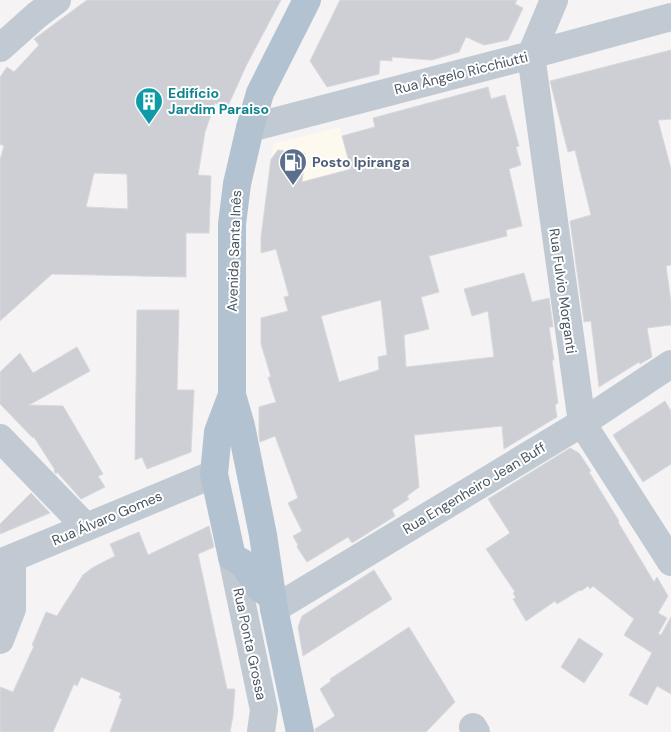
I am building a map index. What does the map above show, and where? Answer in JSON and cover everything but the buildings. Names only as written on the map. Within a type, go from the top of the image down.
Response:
[{"type":"main road","name":"Avenida Santa Inês","points":[[300,732],[273,603],[263,535],[231,434],[232,224],[238,175],[260,93],[307,0]]},
{"type":"main road","name":"Avenida Santa Inês","points":[[231,434],[214,474],[231,551]]},
{"type":"main road","points":[[231,551],[250,548],[263,535]]},
{"type":"main road","points":[[231,551],[243,563],[273,603]]},
{"type":"street","points":[[0,48],[37,14],[57,0]]},
{"type":"street","points":[[531,55],[554,0]]},
{"type":"street","name":"Rua Ângelo Ricchiutti","points":[[250,128],[671,17]]},
{"type":"street","name":"Rua Fulvio Morganti","points":[[531,55],[582,423],[671,562]]},
{"type":"street","name":"Rua Engenheiro Jean Buff","points":[[273,603],[582,423],[671,364]]},
{"type":"street","points":[[0,438],[86,527]]},
{"type":"street","name":"Rua Álvaro Gomes","points":[[6,560],[214,474]]},
{"type":"street","name":"Rua Ponta Grossa","points":[[231,551],[264,710],[261,732]]},
{"type":"street","points":[[0,640],[12,609],[6,560]]},
{"type":"shaded area","points":[[340,127],[361,208],[261,236],[273,144]]},
{"type":"place","name":"Edifício Jardim Paraiso","points":[[149,125]]},
{"type":"place","name":"Posto Ipiranga","points":[[293,186]]}]
